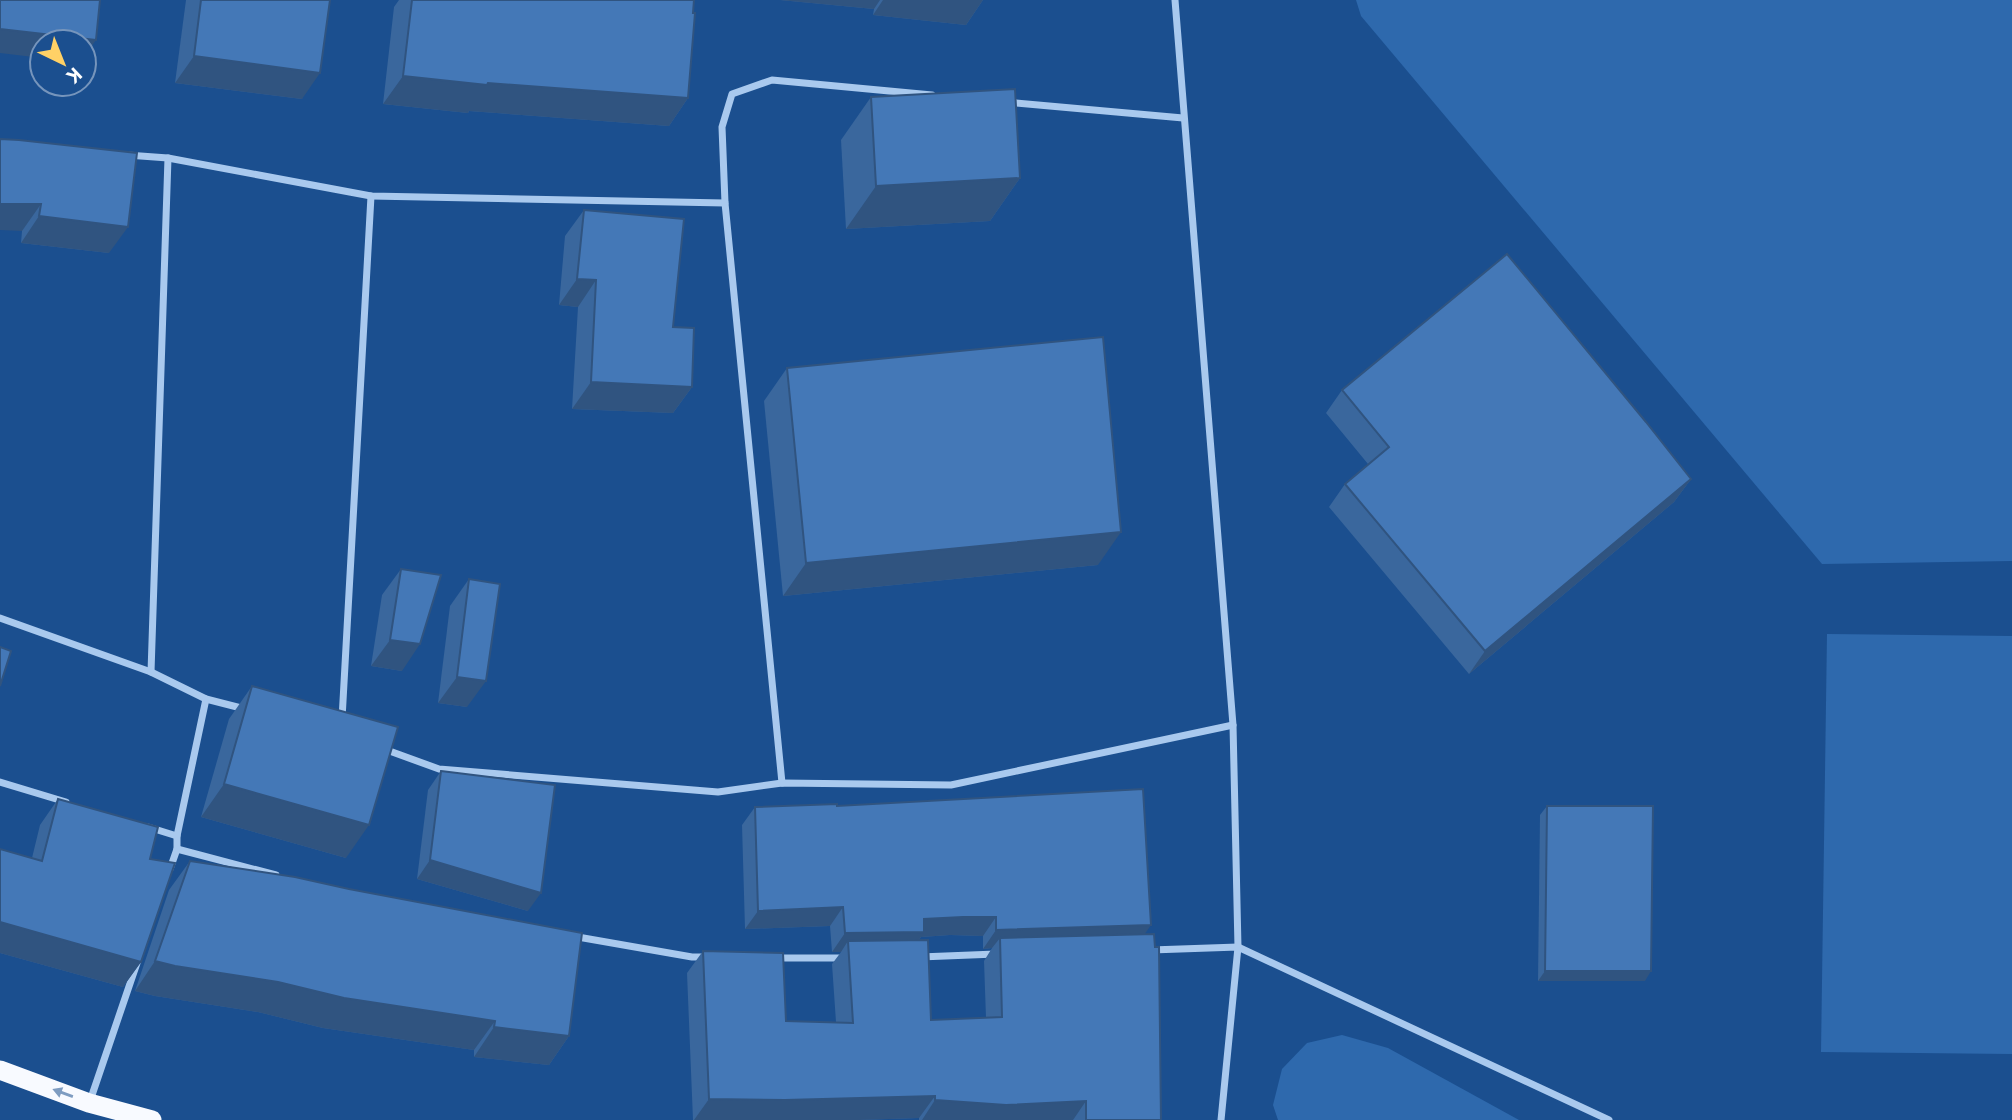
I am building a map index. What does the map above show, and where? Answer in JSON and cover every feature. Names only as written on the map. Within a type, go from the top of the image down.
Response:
[{"type":"highway","points":[[0,1070],[89,1103],[152,1120]]},
{"type":"street","points":[[1175,0],[1233,725],[1238,947],[1221,1120]]},
{"type":"street","points":[[782,783],[725,203],[722,127],[732,94],[772,80],[937,95]]},
{"type":"street","points":[[992,100],[1184,118]]},
{"type":"street","points":[[117,154],[169,158],[371,196],[725,203]]},
{"type":"street","points":[[151,672],[169,158]]},
{"type":"street","points":[[342,734],[371,196]]},
{"type":"street","points":[[0,618],[151,672],[206,699],[247,709]]},
{"type":"street","points":[[168,875],[177,849],[177,836],[206,699]]},
{"type":"street","points":[[378,747],[439,769],[718,792],[782,783],[951,785],[1233,725]]},
{"type":"street","points":[[0,782],[76,805]]},
{"type":"street","points":[[139,824],[177,836]]},
{"type":"street","points":[[177,849],[285,877]]},
{"type":"street","points":[[570,936],[692,957],[720,957]]},
{"type":"street","points":[[1144,950],[1238,947],[1609,1120]]},
{"type":"street","points":[[89,1103],[142,951]]},
{"type":"street","points":[[914,957],[1009,954]]},
{"type":"street","points":[[762,958],[860,958]]},
{"type":"shaded area","points":[[1356,0],[2012,0],[2012,561],[1822,564],[1361,16]]},
{"type":"shaded area","points":[[1827,634],[2012,636],[2012,1054],[1821,1052]]},
{"type":"shaded area","points":[[1342,1035],[1388,1048],[1519,1120],[1278,1120],[1273,1105],[1282,1069],[1307,1043]]},
{"type":"building","points":[[0,0],[100,0],[97,28],[28,28],[28,32],[0,29]]},
{"type":"building","points":[[201,0],[330,0],[320,73],[194,56]]},
{"type":"building","points":[[412,0],[694,0],[688,98],[487,85],[403,76]]},
{"type":"building","points":[[1015,89],[1020,178],[876,186],[871,97]]},
{"type":"building","points":[[0,139],[137,153],[128,227],[39,216],[41,204],[0,204]]},
{"type":"building","points":[[584,210],[684,219],[673,327],[694,328],[692,387],[591,382],[596,280],[577,279]]},
{"type":"building","points":[[1507,254],[1691,479],[1485,651],[1345,484],[1389,447],[1342,390]]},
{"type":"building","points":[[1103,337],[1121,532],[806,563],[787,368]]},
{"type":"building","points":[[401,569],[441,575],[420,644],[390,640]]},
{"type":"building","points":[[469,579],[500,584],[486,681],[457,677]]},
{"type":"building","points":[[0,647],[11,651],[0,686]]},
{"type":"building","points":[[252,686],[398,727],[369,825],[224,784]]},
{"type":"building","points":[[441,771],[555,785],[541,893],[430,860]]},
{"type":"building","points":[[1143,789],[1151,925],[996,930],[996,917],[963,917],[924,919],[924,932],[845,933],[843,907],[758,911],[755,807],[837,806]]},
{"type":"building","points":[[58,799],[158,827],[150,859],[175,863],[141,962],[0,922],[0,849],[42,861]]},
{"type":"building","points":[[1547,806],[1653,806],[1651,971],[1545,971]]},
{"type":"building","points":[[190,861],[295,877],[582,933],[569,1036],[494,1027],[495,1021],[344,998],[278,982],[155,961]]},
{"type":"building","points":[[1154,934],[1155,947],[1159,947],[1161,1120],[1086,1120],[1086,1101],[1006,1105],[935,1100],[935,1096],[709,1099],[703,951],[783,953],[786,1021],[853,1023],[848,941],[928,940],[931,1020],[1002,1017],[1000,938]]}]
